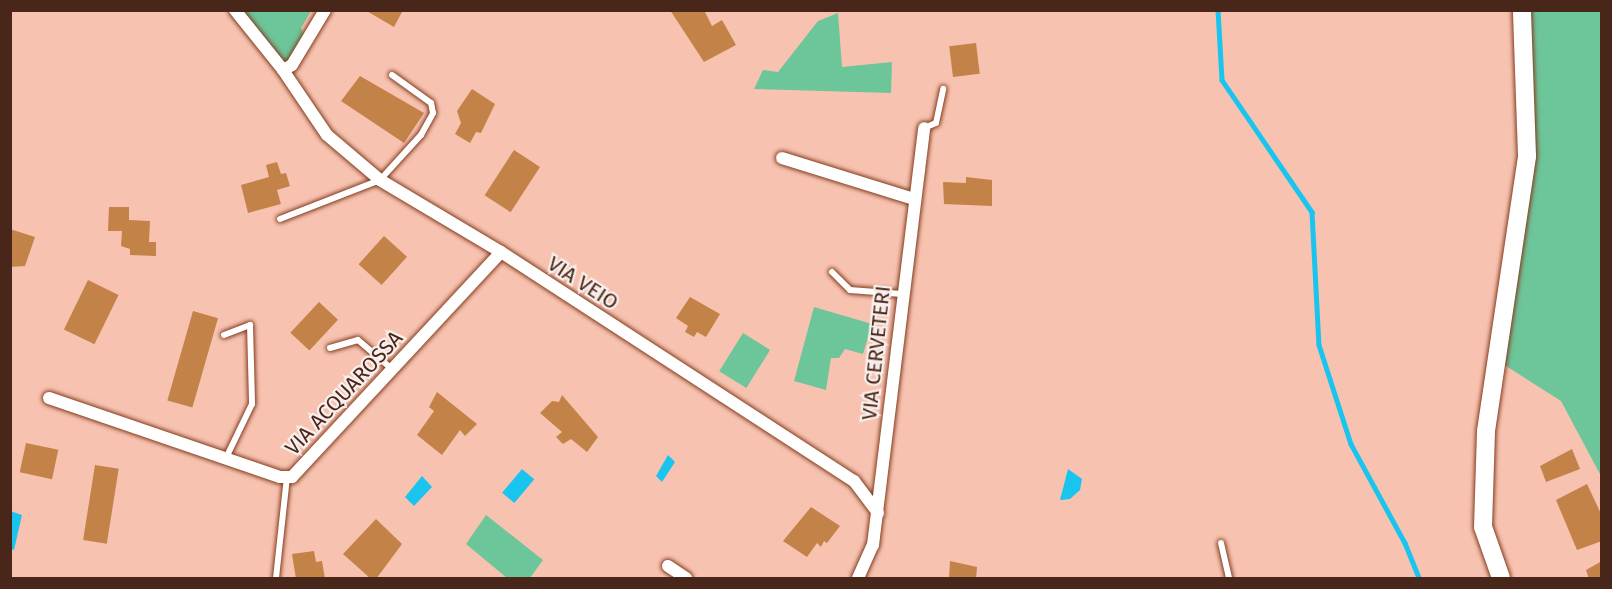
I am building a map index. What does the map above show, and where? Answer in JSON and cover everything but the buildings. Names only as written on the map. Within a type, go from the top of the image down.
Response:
[{"type":"street","name":"VIA VEIO","points":[[235,10],[283,70],[327,135],[380,180],[501,252],[854,481],[878,513]]},
{"type":"street","points":[[283,70],[292,65],[325,10]]},
{"type":"street","points":[[1501,579],[1483,527],[1486,431],[1527,156],[1522,10]]},
{"type":"street","name":"VIA CERVETERI","points":[[858,579],[873,545],[878,513],[902,294],[924,128]]},
{"type":"street","points":[[782,158],[914,199]]},
{"type":"street","name":"VIA ACQUAROSSA","points":[[49,398],[225,459],[287,477],[302,468],[501,252]]},
{"type":"street","points":[[668,566],[686,579]]},
{"type":"lane","points":[[280,219],[380,180],[421,135],[433,113],[431,103],[392,75]]},
{"type":"lane","points":[[924,128],[936,123],[943,89]]},
{"type":"lane","points":[[832,272],[850,290],[902,294]]},
{"type":"lane","points":[[224,335],[250,325],[252,404],[225,459]]},
{"type":"lane","points":[[330,348],[358,340],[393,369]]},
{"type":"lane","points":[[276,579],[287,477]]},
{"type":"lane","points":[[1221,543],[1229,579]]},
{"type":"green space","points":[[240,11],[311,11],[301,28],[306,38],[295,57],[283,65]]},
{"type":"green space","points":[[1522,11],[1601,11],[1601,476],[1561,401],[1503,364],[1527,156]]},
{"type":"green space","points":[[838,13],[842,67],[892,62],[891,93],[754,89],[763,70],[778,72],[818,21]]},
{"type":"green space","points":[[814,307],[872,324],[863,354],[845,349],[839,358],[831,358],[826,390],[794,381]]},
{"type":"green space","points":[[743,333],[770,350],[746,388],[719,371]]},
{"type":"green space","points":[[486,515],[543,560],[530,578],[507,578],[466,544]]},
{"type":"water","points":[[668,455],[675,462],[662,482],[656,476]]},
{"type":"water","points":[[522,469],[534,479],[514,503],[502,493]]},
{"type":"water","points":[[1068,469],[1082,479],[1080,490],[1070,499],[1060,500]]},
{"type":"water","points":[[422,476],[432,487],[414,506],[405,497]]},
{"type":"water","points":[[10,511],[22,515],[14,550],[11,549]]},
{"type":"waterway","points":[[1218,10],[1222,80],[1312,212],[1319,345],[1351,444],[1405,543],[1419,578]]}]
